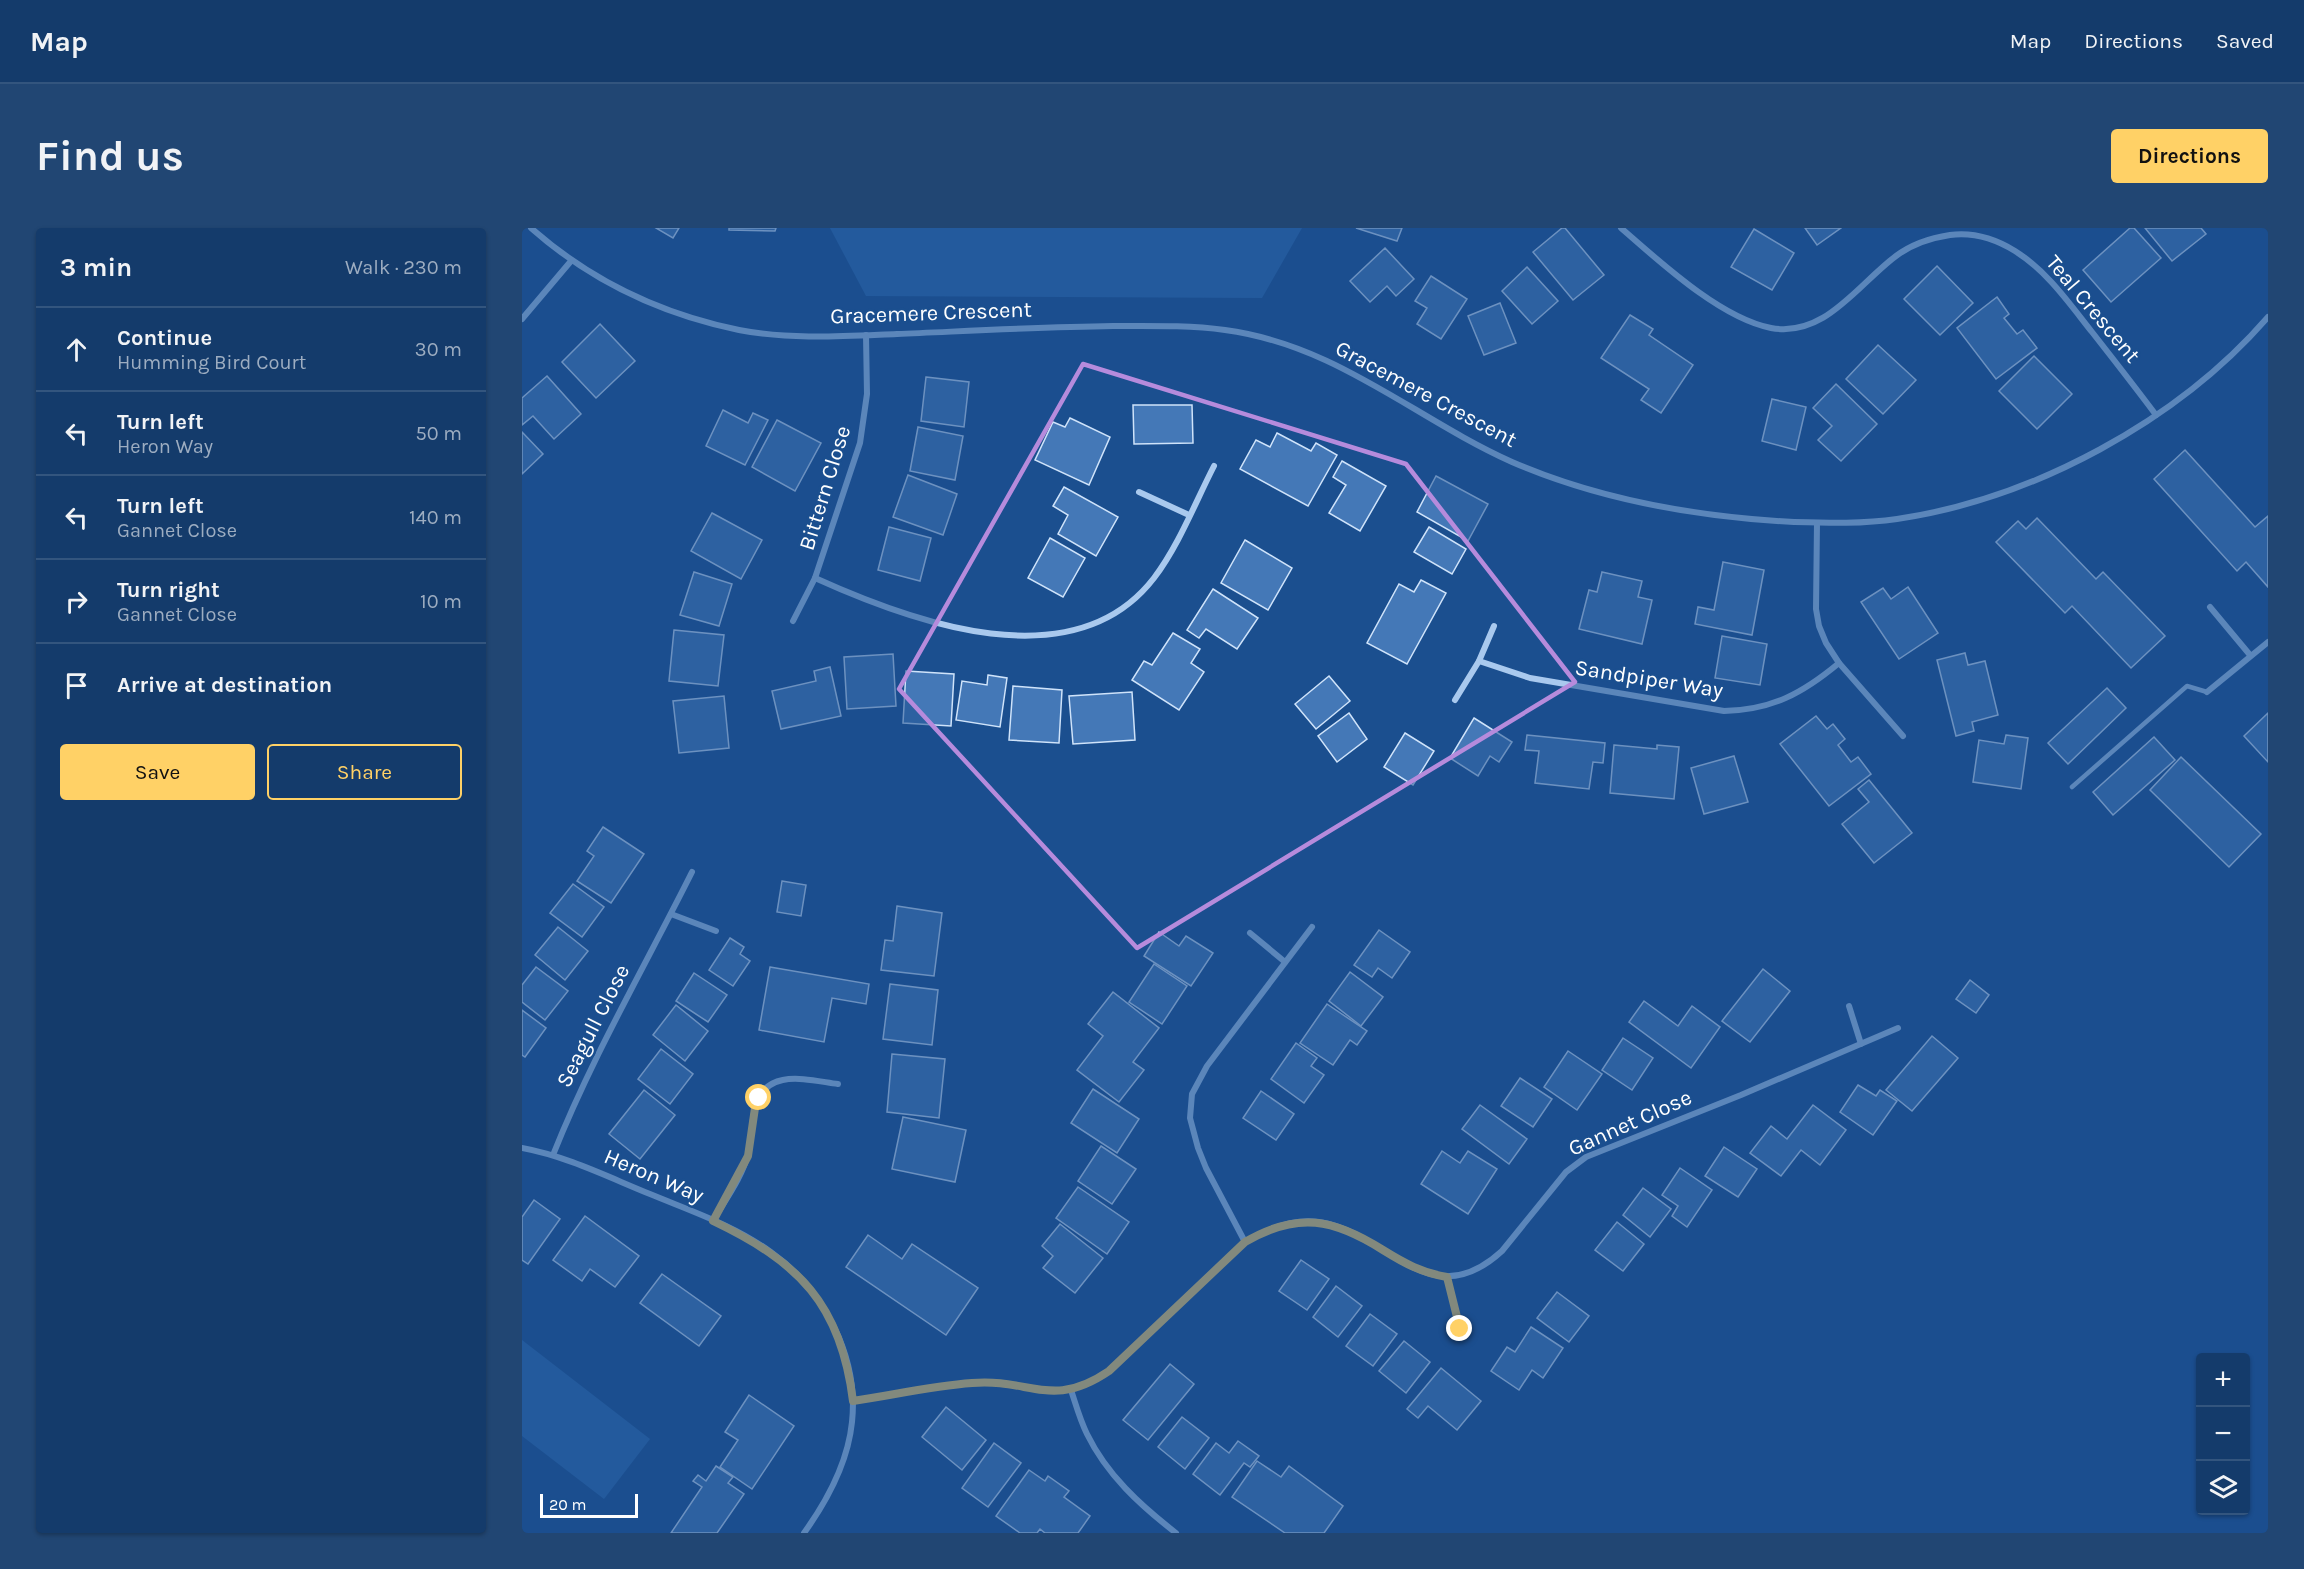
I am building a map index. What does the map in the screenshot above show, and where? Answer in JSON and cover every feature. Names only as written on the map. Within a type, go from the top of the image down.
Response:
[{"type":"street","name":"Gracemere Crescent","points":[[531,228],[571,261],[627,294],[741,331],[771,334],[866,335],[1076,327],[1177,327],[1227,330],[1274,341],[1359,375],[1490,451],[1541,474],[1660,508],[1752,520],[1817,523],[1892,520],[1925,515],[2059,470],[2122,437],[2156,415],[2229,358],[2268,317]]},
{"type":"street","name":"Teal Crescent","points":[[1621,228],[1664,265],[1718,304],[1759,324],[1789,329],[1807,324],[1835,311],[1896,256],[1911,246],[1943,236],[1970,234],[1984,237],[2015,251],[2040,270],[2074,309],[2156,415]]},
{"type":"street","points":[[522,319],[571,261]]},
{"type":"street","name":"Bittern Close","points":[[794,621],[815,578],[860,443],[867,394],[866,335]]},
{"type":"street","name":"Bittern Close","points":[[815,578],[880,607],[941,625],[1001,634],[1032,635],[1059,633],[1081,628],[1106,619],[1140,594],[1167,559],[1214,466]]},
{"type":"street","points":[[1139,492],[1189,515]]},
{"type":"street","points":[[1817,523],[1816,609],[1819,626],[1826,643],[1839,663],[1903,736]]},
{"type":"street","points":[[2210,607],[2250,656]]},
{"type":"street","points":[[1455,700],[1479,661],[1494,626]]},
{"type":"street","points":[[2207,692],[2268,642]]},
{"type":"street","name":"Sandpiper Way","points":[[1479,661],[1530,678],[1724,711],[1745,711],[1798,693],[1839,663]]},
{"type":"street","name":"Seagull Close","points":[[553,1155],[571,1110],[692,872]]},
{"type":"street","points":[[671,914],[716,930]]},
{"type":"street","points":[[1245,1242],[1206,1168],[1192,1130],[1190,1107],[1197,1083],[1207,1066],[1312,927]]},
{"type":"street","points":[[1250,933],[1285,962]]},
{"type":"street","points":[[1849,1006],[1861,1044]]},
{"type":"street","name":"Gannet Close","points":[[1447,1277],[1471,1271],[1493,1258],[1512,1239],[1566,1172],[1586,1157],[1898,1028]]},
{"type":"street","points":[[713,1221],[748,1156],[755,1108],[762,1091],[778,1080],[795,1079],[838,1084]]},
{"type":"street","name":"Heron Way","points":[[522,1148],[553,1155],[713,1221],[772,1252],[814,1293],[833,1325],[842,1346],[848,1364],[853,1401],[852,1423],[844,1459],[826,1499],[804,1533]]},
{"type":"street","points":[[853,1401],[974,1382],[1008,1384],[1047,1391],[1071,1390],[1085,1386],[1109,1371],[1245,1242],[1273,1228],[1306,1221],[1320,1222],[1350,1232],[1422,1272],[1447,1277],[1460,1329]]},
{"type":"street","points":[[1071,1390],[1087,1434],[1108,1468],[1138,1503],[1176,1533]]},
{"type":"lane","points":[[2072,788],[2187,686],[2207,692]]},
{"type":"highlighted area","points":[[1083,364],[1406,464],[1575,682],[1137,948],[899,689]]},
{"type":"shaded area","points":[[830,228],[1302,228],[1262,298],[866,296]]},
{"type":"shaded area","points":[[522,1340],[650,1439],[604,1499],[522,1436]]},
{"type":"building","points":[[656,228],[679,228],[673,238]]},
{"type":"building","points":[[729,228],[776,228],[775,231],[729,230]]},
{"type":"building","points":[[1356,228],[1402,228],[1397,241]]},
{"type":"building","points":[[1565,228],[1604,275],[1573,300],[1533,252]]},
{"type":"building","points":[[1805,228],[1841,228],[1817,245]]},
{"type":"building","points":[[2130,228],[2134,228],[2161,258],[2111,302],[2083,270]]},
{"type":"building","points":[[2145,228],[2201,228],[2206,234],[2172,261]]},
{"type":"building","points":[[1754,229],[1794,253],[1772,290],[1731,267]]},
{"type":"building","points":[[1385,248],[1414,279],[1396,296],[1387,286],[1370,302],[1350,281]]},
{"type":"building","points":[[1937,266],[1973,303],[1940,335],[1904,299]]},
{"type":"building","points":[[1527,267],[1558,301],[1532,324],[1502,291]]},
{"type":"building","points":[[1431,276],[1467,299],[1441,339],[1417,324],[1427,308],[1415,301]]},
{"type":"building","points":[[1997,297],[2009,314],[2004,318],[2017,334],[2023,330],[2037,348],[1996,379],[1957,328]]},
{"type":"building","points":[[1500,303],[1516,343],[1484,355],[1468,316]]},
{"type":"building","points":[[1630,315],[1653,329],[1649,335],[1693,365],[1661,413],[1641,400],[1649,389],[1601,358]]},
{"type":"building","points":[[600,324],[635,361],[596,398],[562,362]]},
{"type":"building","points":[[1878,345],[1916,380],[1883,414],[1846,379]]},
{"type":"building","points":[[2034,356],[2072,394],[2037,429],[1999,391]]},
{"type":"building","points":[[547,376],[581,414],[554,439],[533,416],[522,425],[522,398]]},
{"type":"building","points":[[926,377],[969,382],[964,427],[921,421]]},
{"type":"building","points":[[1836,384],[1877,424],[1841,461],[1818,440],[1832,426],[1813,408]]},
{"type":"building","points":[[1772,399],[1806,407],[1796,450],[1762,441]]},
{"type":"building","points":[[1133,405],[1192,405],[1193,443],[1134,444]]},
{"type":"building","points":[[723,410],[748,423],[753,413],[768,420],[745,465],[706,446]]},
{"type":"building","points":[[1070,418],[1110,437],[1089,485],[1035,460],[1053,422],[1065,427]]},
{"type":"building","points":[[777,420],[821,443],[795,491],[752,467]]},
{"type":"building","points":[[918,427],[963,436],[955,480],[910,471]]},
{"type":"building","points":[[522,432],[543,454],[522,474]]},
{"type":"building","points":[[1277,433],[1311,451],[1316,443],[1337,455],[1308,506],[1240,469],[1256,440],[1270,447]]},
{"type":"building","points":[[2185,450],[2255,527],[2268,516],[2268,587],[2246,562],[2237,571],[2154,479]]},
{"type":"building","points":[[1342,461],[1386,486],[1360,531],[1329,513],[1346,485],[1333,477]]},
{"type":"building","points":[[908,475],[957,494],[943,535],[893,517]]},
{"type":"building","points":[[1436,476],[1488,504],[1468,541],[1417,512]]},
{"type":"building","points":[[1064,487],[1118,517],[1096,556],[1058,534],[1068,515],[1053,506]]},
{"type":"building","points":[[712,513],[762,540],[741,579],[691,551]]},
{"type":"building","points":[[2037,518],[2096,579],[2103,572],[2165,636],[2131,668],[2072,606],[2065,613],[1996,542],[2018,521],[2026,529]]},
{"type":"building","points":[[889,527],[931,538],[920,581],[878,570]]},
{"type":"building","points":[[1429,527],[1466,549],[1452,574],[1414,552]]},
{"type":"building","points":[[1050,538],[1085,558],[1063,597],[1028,578]]},
{"type":"building","points":[[1245,540],[1292,568],[1268,610],[1221,583]]},
{"type":"building","points":[[1723,562],[1764,570],[1752,635],[1695,624],[1698,607],[1714,610]]},
{"type":"building","points":[[694,572],[732,584],[719,626],[680,615]]},
{"type":"building","points":[[1602,572],[1642,581],[1638,597],[1652,600],[1642,644],[1579,629],[1589,590],[1597,592]]},
{"type":"building","points":[[1421,580],[1446,593],[1407,664],[1367,643],[1399,584],[1414,592]]},
{"type":"building","points":[[1908,587],[1938,633],[1899,659],[1861,602],[1883,588],[1891,599]]},
{"type":"building","points":[[1213,589],[1258,618],[1237,649],[1206,629],[1199,638],[1187,630]]},
{"type":"building","points":[[674,630],[724,635],[718,686],[669,681]]},
{"type":"building","points":[[1173,633],[1200,649],[1191,663],[1204,672],[1179,710],[1132,680],[1144,661],[1152,665]]},
{"type":"building","points":[[1722,636],[1767,644],[1760,685],[1715,678]]},
{"type":"building","points":[[1965,653],[1968,665],[1985,661],[1998,715],[1972,722],[1974,731],[1956,736],[1937,660]]},
{"type":"building","points":[[893,654],[896,706],[847,709],[844,657]]},
{"type":"building","points":[[830,667],[841,716],[781,729],[772,691],[816,681],[814,671]]},
{"type":"building","points":[[906,671],[954,674],[951,726],[903,723]]},
{"type":"building","points":[[988,675],[1007,678],[1000,727],[956,720],[962,681],[987,685]]},
{"type":"building","points":[[1329,676],[1350,701],[1316,729],[1295,704]]},
{"type":"building","points":[[1013,686],[1062,690],[1059,743],[1009,740]]},
{"type":"building","points":[[2107,688],[2126,708],[2068,764],[2048,743]]},
{"type":"building","points":[[1132,692],[1135,740],[1073,744],[1069,696]]},
{"type":"building","points":[[724,696],[729,748],[679,753],[673,701]]},
{"type":"building","points":[[1349,713],[1367,739],[1337,762],[1318,736]]},
{"type":"building","points":[[2268,713],[2268,762],[2244,736]]},
{"type":"building","points":[[1816,716],[1827,729],[1833,724],[1845,739],[1838,745],[1851,762],[1858,757],[1871,774],[1829,806],[1780,744]]},
{"type":"building","points":[[1474,718],[1512,742],[1499,762],[1490,756],[1478,776],[1450,758]]},
{"type":"building","points":[[1405,733],[1434,751],[1413,785],[1384,767]]},
{"type":"building","points":[[1527,735],[1605,743],[1603,763],[1593,762],[1589,789],[1535,783],[1539,751],[1525,750]]},
{"type":"building","points":[[2006,735],[2028,738],[2021,789],[1973,782],[1979,740],[2004,744]]},
{"type":"building","points":[[2154,737],[2175,760],[2113,815],[2093,792]]},
{"type":"building","points":[[1614,745],[1657,749],[1657,745],[1679,747],[1674,799],[1610,793]]},
{"type":"building","points":[[1734,756],[1748,802],[1704,814],[1691,768]]},
{"type":"building","points":[[2181,757],[2261,834],[2229,867],[2150,790]]},
{"type":"building","points":[[1869,780],[1912,833],[1874,863],[1842,824],[1869,802],[1858,789]]},
{"type":"building","points":[[603,827],[644,854],[611,903],[577,881],[594,856],[587,851]]},
{"type":"building","points":[[782,881],[806,885],[801,916],[777,912]]},
{"type":"building","points":[[573,884],[604,907],[582,937],[550,913]]},
{"type":"building","points":[[897,906],[942,913],[934,976],[881,970],[885,940],[893,941]]},
{"type":"building","points":[[558,927],[588,951],[565,980],[535,955]]},
{"type":"building","points":[[1379,930],[1410,952],[1392,978],[1378,968],[1372,977],[1354,965]]},
{"type":"building","points":[[1159,932],[1179,946],[1186,936],[1213,953],[1191,986],[1144,956]]},
{"type":"building","points":[[730,938],[744,947],[740,954],[750,961],[733,986],[709,970]]},
{"type":"building","points":[[1154,964],[1187,986],[1162,1024],[1129,1002]]},
{"type":"building","points":[[536,967],[568,991],[545,1020],[522,1002],[522,985]]},
{"type":"building","points":[[770,967],[869,984],[866,1004],[832,998],[824,1042],[759,1030]]},
{"type":"building","points":[[1763,969],[1790,991],[1750,1042],[1722,1021]]},
{"type":"building","points":[[1350,972],[1383,997],[1361,1026],[1329,1001]]},
{"type":"building","points":[[694,973],[727,995],[708,1022],[676,1001]]},
{"type":"building","points":[[1970,980],[1989,995],[1976,1013],[1956,999]]},
{"type":"building","points":[[890,984],[938,990],[932,1045],[883,1039]]},
{"type":"building","points":[[1113,992],[1159,1028],[1133,1062],[1144,1070],[1119,1102],[1077,1070],[1103,1036],[1088,1024]]},
{"type":"building","points":[[1644,1001],[1678,1026],[1692,1006],[1720,1027],[1691,1068],[1629,1022]]},
{"type":"building","points":[[1327,1004],[1367,1031],[1357,1045],[1350,1040],[1333,1065],[1300,1043]]},
{"type":"building","points":[[676,1005],[708,1031],[685,1061],[653,1035]]},
{"type":"building","points":[[522,1010],[546,1028],[525,1057],[522,1055]]},
{"type":"building","points":[[1932,1036],[1958,1058],[1912,1111],[1886,1090]]},
{"type":"building","points":[[1623,1038],[1653,1058],[1632,1090],[1602,1070]]},
{"type":"building","points":[[1296,1043],[1317,1058],[1311,1066],[1324,1075],[1304,1103],[1271,1079]]},
{"type":"building","points":[[661,1049],[693,1074],[670,1104],[638,1079]]},
{"type":"building","points":[[1568,1051],[1602,1074],[1577,1110],[1544,1087]]},
{"type":"building","points":[[892,1054],[945,1059],[939,1118],[887,1112]]},
{"type":"building","points":[[1520,1078],[1552,1099],[1533,1127],[1501,1106]]},
{"type":"building","points":[[1858,1085],[1876,1096],[1880,1090],[1897,1101],[1873,1135],[1840,1112]]},
{"type":"building","points":[[1093,1089],[1139,1119],[1117,1153],[1071,1123]]},
{"type":"building","points":[[644,1090],[675,1115],[640,1159],[609,1134]]},
{"type":"building","points":[[1261,1091],[1294,1114],[1276,1140],[1243,1118]]},
{"type":"building","points":[[1480,1105],[1527,1139],[1509,1164],[1462,1129]]},
{"type":"building","points":[[1813,1105],[1846,1130],[1820,1165],[1801,1150],[1781,1176],[1750,1153],[1771,1126],[1787,1139]]},
{"type":"building","points":[[903,1117],[966,1130],[955,1182],[892,1169]]},
{"type":"building","points":[[1101,1146],[1136,1169],[1112,1204],[1078,1181]]},
{"type":"building","points":[[1724,1147],[1757,1169],[1738,1197],[1705,1176]]},
{"type":"building","points":[[1442,1151],[1460,1163],[1468,1151],[1497,1169],[1468,1214],[1421,1184]]},
{"type":"building","points":[[1680,1168],[1712,1190],[1687,1227],[1672,1216],[1678,1206],[1662,1195]]},
{"type":"building","points":[[1078,1187],[1129,1222],[1107,1254],[1056,1218]]},
{"type":"building","points":[[1643,1188],[1671,1209],[1650,1237],[1623,1215]]},
{"type":"building","points":[[534,1200],[560,1219],[528,1264],[522,1260],[522,1217]]},
{"type":"building","points":[[585,1216],[639,1256],[615,1287],[590,1269],[582,1281],[553,1260]]},
{"type":"building","points":[[1617,1222],[1644,1244],[1623,1271],[1595,1250]]},
{"type":"building","points":[[1060,1224],[1103,1258],[1075,1293],[1043,1268],[1053,1256],[1042,1246]]},
{"type":"building","points":[[868,1235],[902,1259],[912,1244],[978,1288],[946,1335],[846,1267]]},
{"type":"building","points":[[1301,1260],[1329,1279],[1307,1310],[1279,1291]]},
{"type":"building","points":[[662,1274],[721,1316],[699,1346],[640,1303]]},
{"type":"building","points":[[1336,1286],[1362,1306],[1338,1337],[1313,1317]]},
{"type":"building","points":[[1557,1292],[1589,1316],[1569,1342],[1537,1318]]},
{"type":"building","points":[[1370,1314],[1397,1334],[1373,1366],[1346,1346]]},
{"type":"building","points":[[1531,1327],[1563,1348],[1543,1378],[1532,1370],[1519,1390],[1491,1371],[1507,1347],[1515,1352]]},
{"type":"building","points":[[1404,1341],[1430,1362],[1406,1393],[1379,1371]]},
{"type":"building","points":[[1170,1364],[1194,1384],[1148,1440],[1123,1420]]},
{"type":"building","points":[[1441,1368],[1481,1401],[1457,1430],[1428,1406],[1418,1418],[1407,1409]]},
{"type":"building","points":[[749,1395],[794,1426],[752,1489],[720,1467],[738,1440],[725,1432]]},
{"type":"building","points":[[946,1407],[986,1440],[962,1470],[922,1437]]},
{"type":"building","points":[[1182,1417],[1209,1438],[1185,1469],[1158,1447]]},
{"type":"building","points":[[1238,1441],[1259,1456],[1250,1467],[1244,1463],[1220,1495],[1193,1474],[1216,1443],[1229,1453]]},
{"type":"building","points":[[994,1443],[1021,1463],[988,1507],[962,1488]]},
{"type":"building","points":[[1257,1461],[1281,1477],[1289,1466],[1343,1506],[1324,1533],[1285,1533],[1232,1497]]},
{"type":"building","points":[[716,1466],[733,1477],[728,1483],[744,1494],[717,1533],[671,1533],[702,1487],[693,1481],[698,1475],[706,1481]]},
{"type":"building","points":[[1029,1470],[1045,1481],[1048,1476],[1069,1491],[1064,1497],[1090,1516],[1078,1533],[1045,1533],[1040,1529],[1037,1533],[1020,1533],[996,1516]]},
{"type":"route","points":[[759,1098],[755,1108],[748,1156],[713,1221],[772,1252],[814,1293],[833,1325],[842,1346],[848,1364],[853,1401],[974,1382],[1008,1384],[1047,1391],[1071,1390],[1085,1386],[1109,1371],[1224,1259],[1245,1242],[1273,1228],[1306,1221],[1336,1226],[1382,1249],[1410,1267],[1447,1277],[1460,1329]]}]
